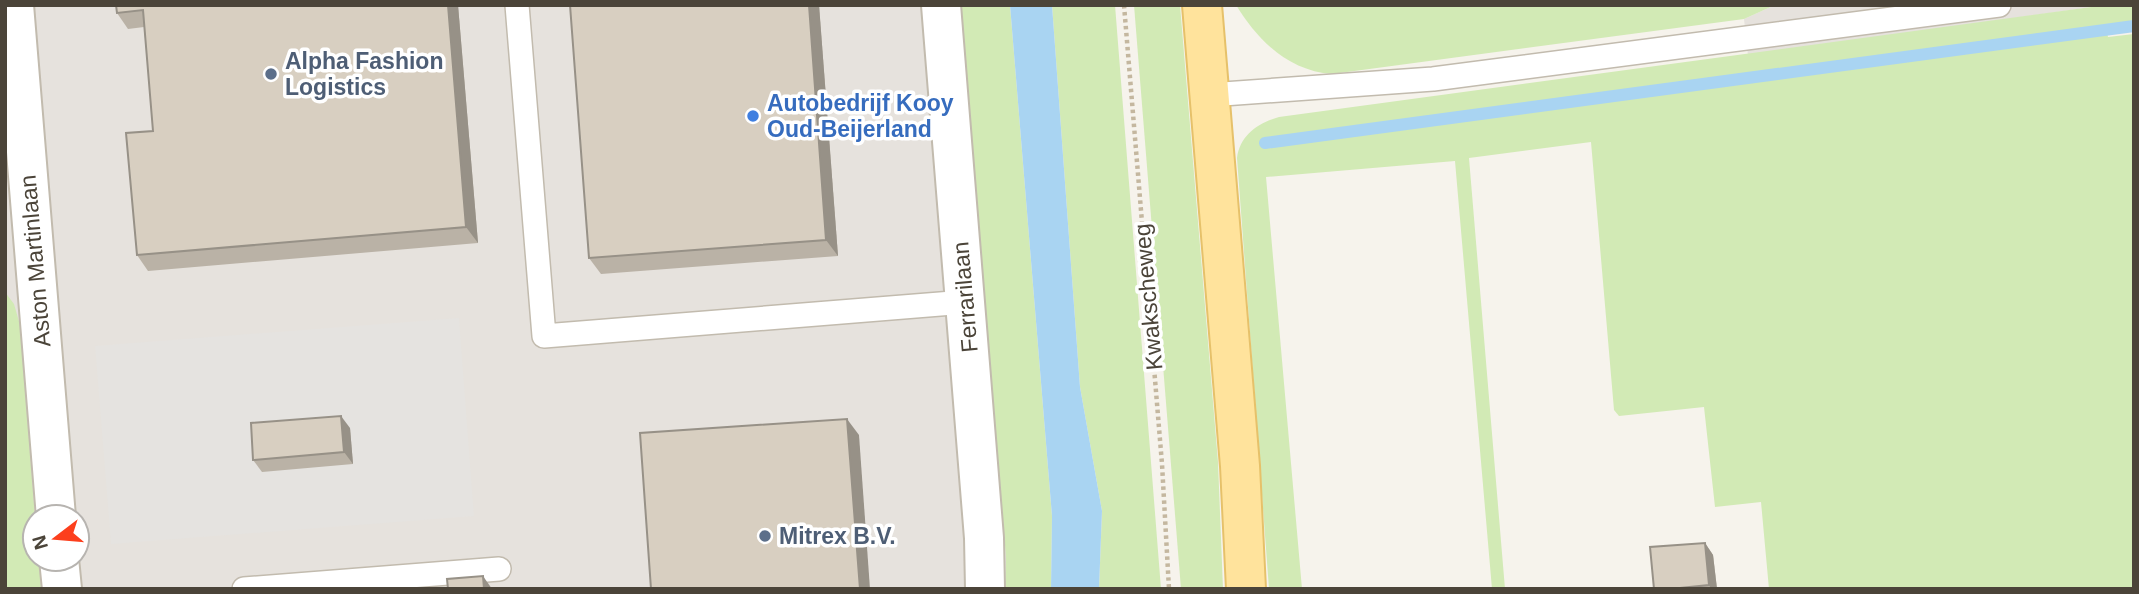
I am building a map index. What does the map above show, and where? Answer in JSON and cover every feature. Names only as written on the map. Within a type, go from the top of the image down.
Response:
[{"type":"main road","points":[[1202,5],[1240,466],[1246,589]]},
{"type":"street","name":"Aston Martinlaan","points":[[14,5],[55,503]]},
{"type":"street","name":"Ferrarilaan","points":[[941,5],[984,538],[985,589]]},
{"type":"lane","points":[[517,5],[544,336],[965,302]]},
{"type":"lane","points":[[1209,95],[1420,81],[1999,5]]},
{"type":"lane","points":[[244,589],[499,569]]},
{"type":"path","name":"Kwakscheweg","points":[[1124,5],[1169,589]]},
{"type":"shaded area","points":[[5,5],[961,5],[1006,558],[1005,589],[5,589]]},
{"type":"shaded area","points":[[1775,5],[2106,5],[1748,56],[1744,19]]},
{"type":"shaded area","points":[[459,318],[474,516],[111,544],[95,346]]},
{"type":"green space","points":[[961,5],[1010,5],[1052,516],[1051,589],[1005,589],[1006,558]]},
{"type":"green space","points":[[1052,5],[1115,5],[1161,589],[1099,589],[1102,511],[1080,387]]},
{"type":"green space","points":[[1134,5],[1180,5],[1218,462],[1223,589],[1181,589]]},
{"type":"green space","points":[[1236,5],[1775,5],[1744,19],[1332,74],[1302,67],[1276,52],[1254,31]]},
{"type":"green space","points":[[2106,5],[2134,5],[2134,23],[2106,27],[2108,37],[2134,34],[2134,589],[1769,589],[1761,502],[1715,507],[1704,407],[1619,416],[1614,410],[1591,142],[1469,158],[1505,589],[1492,589],[1455,161],[1266,177],[1302,589],[1269,589],[1237,158],[1242,143],[1251,131],[1279,117]]},
{"type":"green space","points":[[5,292],[14,304],[20,325],[34,503],[21,503],[21,573],[40,573],[41,589],[5,589]]},
{"type":"water","points":[[1010,5],[1052,5],[1080,387],[1102,511],[1099,589],[1051,589],[1052,516]]},
{"type":"building","points":[[116,5],[448,5],[466,227],[137,255],[126,133],[153,131],[143,10],[117,13]]},
{"type":"building","points":[[570,5],[809,5],[826,240],[589,258]]},
{"type":"building","points":[[341,416],[344,452],[253,460],[251,423]]},
{"type":"building","points":[[847,419],[860,589],[651,589],[640,433]]},
{"type":"building","points":[[1705,543],[1709,585],[1654,589],[1650,547]]},
{"type":"building","points":[[483,576],[484,589],[448,589],[447,579]]},
{"type":"waterway","points":[[1265,143],[2134,26]]},
{"type":"place","name":"Alpha Fashion Logistics","points":[[271,74]]},
{"type":"place","name":"Autobedrijf Kooy Oud-Beijerland","points":[[753,116]]},
{"type":"place","name":"Mitrex B.V.","points":[[765,536]]}]
